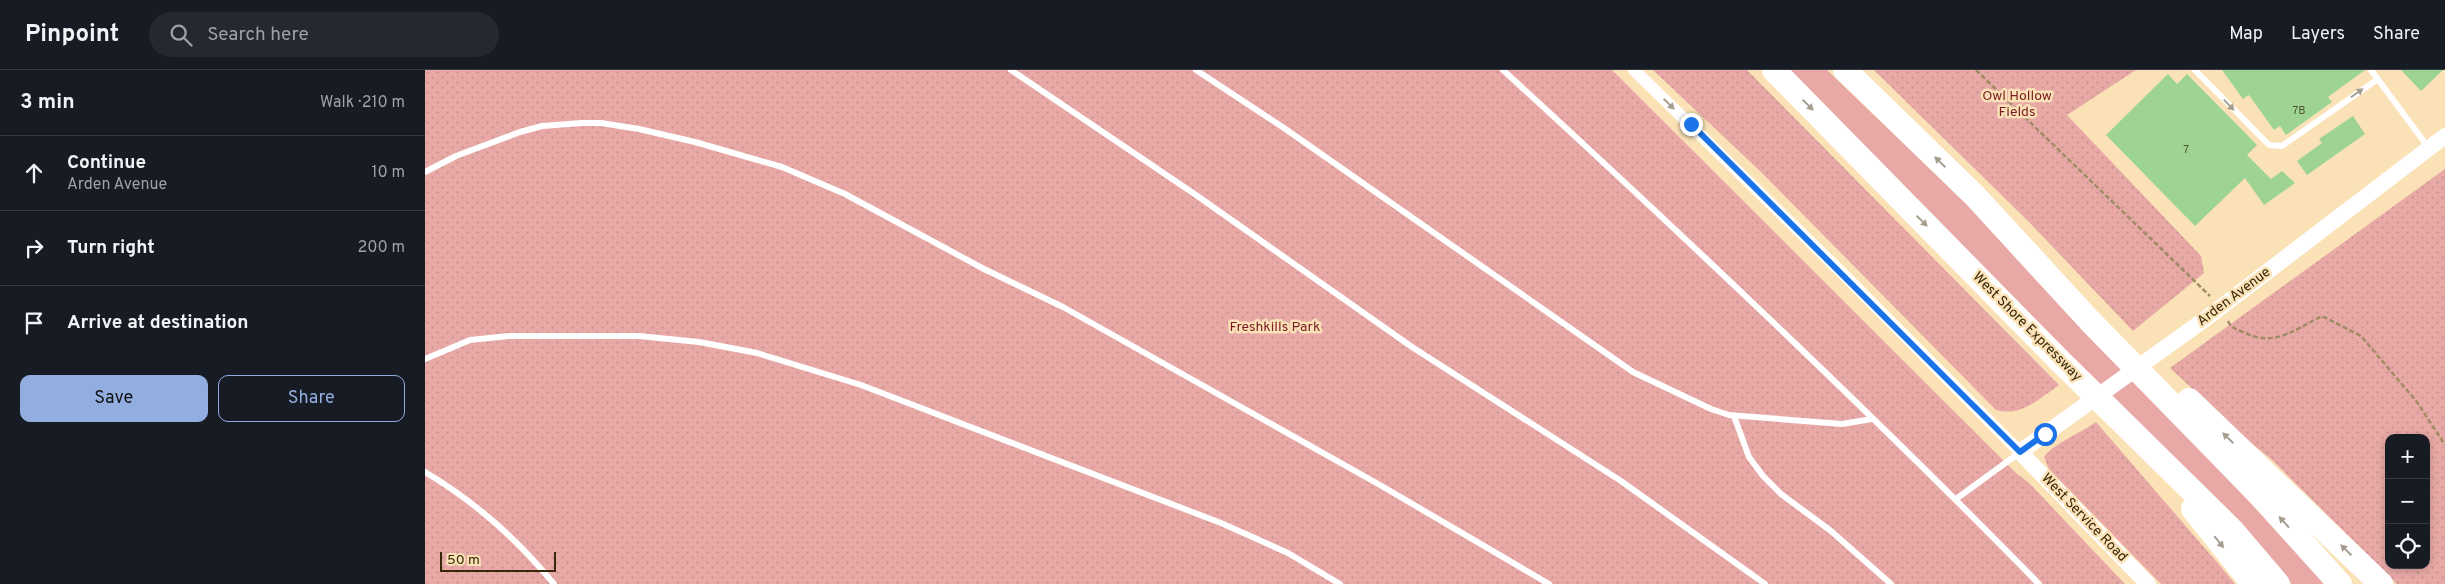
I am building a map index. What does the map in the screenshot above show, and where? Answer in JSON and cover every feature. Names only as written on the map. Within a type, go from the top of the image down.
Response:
[{"type":"highway","name":"West Shore Expressway","points":[[1774,70],[2060,361],[2232,530],[2278,584]]},
{"type":"highway","points":[[1845,70],[2381,584]]},
{"type":"highway","points":[[1975,196],[2089,320],[2257,493],[2340,584]]},
{"type":"highway","points":[[2060,361],[2175,486],[2253,584]]},
{"type":"street","points":[[1634,70],[1844,275],[2020,452]]},
{"type":"street","name":"Arden Avenue","points":[[2020,452],[2215,312],[2445,136]]},
{"type":"street","name":"West Service Road","points":[[2020,452],[2148,584]]},
{"type":"lane","points":[[1011,70],[1196,195],[1412,347],[1621,480],[1765,584]]},
{"type":"lane","points":[[1196,70],[1284,128],[1491,271],[1633,372],[1711,409],[1734,416],[1843,424],[1872,418]]},
{"type":"lane","points":[[1503,70],[1641,196],[1956,499],[2039,584]]},
{"type":"lane","points":[[2195,70],[2269,146],[2275,147],[2282,146],[2377,79]]},
{"type":"lane","points":[[2371,70],[2429,148]]},
{"type":"lane","points":[[425,172],[456,156],[520,132],[542,126],[582,123],[601,123],[639,129],[695,142],[782,167],[845,194],[983,269],[1081,317],[1380,485],[1549,584]]},
{"type":"lane","points":[[425,359],[470,340],[509,336],[639,336],[699,342],[757,353],[861,384],[1221,523],[1288,553],[1340,584]]},
{"type":"lane","points":[[1734,416],[1749,457],[1763,476],[1781,494],[1831,531],[1891,584]]},
{"type":"lane","points":[[1956,499],[2020,452]]},
{"type":"lane","points":[[425,472],[464,496],[491,520],[554,584]]},
{"type":"path","points":[[1976,70],[2231,327],[2255,339],[2276,339],[2323,316],[2361,336],[2417,402],[2445,445]]},
{"type":"green space","name":"Freshkills Park","points":[[425,70],[1612,70],[2015,472],[2030,484],[2125,584],[425,584]]},
{"type":"green space","points":[[1653,70],[1747,70],[2059,385],[2022,409],[2005,412],[1996,410],[1760,171]]},
{"type":"green space","points":[[1786,70],[1827,70],[1976,213],[2327,584],[2292,584]]},
{"type":"green space","name":"Owl Hollow Fields","points":[[1874,70],[2136,70],[2067,115],[2201,256],[2204,273],[2133,331],[2029,222]]},
{"type":"green space","points":[[2445,169],[2445,584],[2397,584],[2271,459],[2246,439],[2170,368]]},
{"type":"green space","points":[[2096,422],[2235,584],[2161,584],[2049,469],[2044,457],[2048,452]]},
{"type":"building","points":[[2222,70],[2365,70],[2328,97],[2332,102],[2286,135],[2280,126],[2274,130],[2249,95],[2243,99]]},
{"type":"building","points":[[2401,70],[2443,70],[2421,91]]},
{"type":"building","points":[[2168,74],[2177,84],[2187,74],[2257,145],[2247,155],[2271,179],[2282,171],[2295,183],[2264,205],[2245,178],[2195,226],[2106,135]]},
{"type":"building","points":[[2353,116],[2365,134],[2307,175],[2297,161],[2322,143],[2319,139]]},
{"type":"route","points":[[1691,124],[2020,452],[2045,434]]}]
